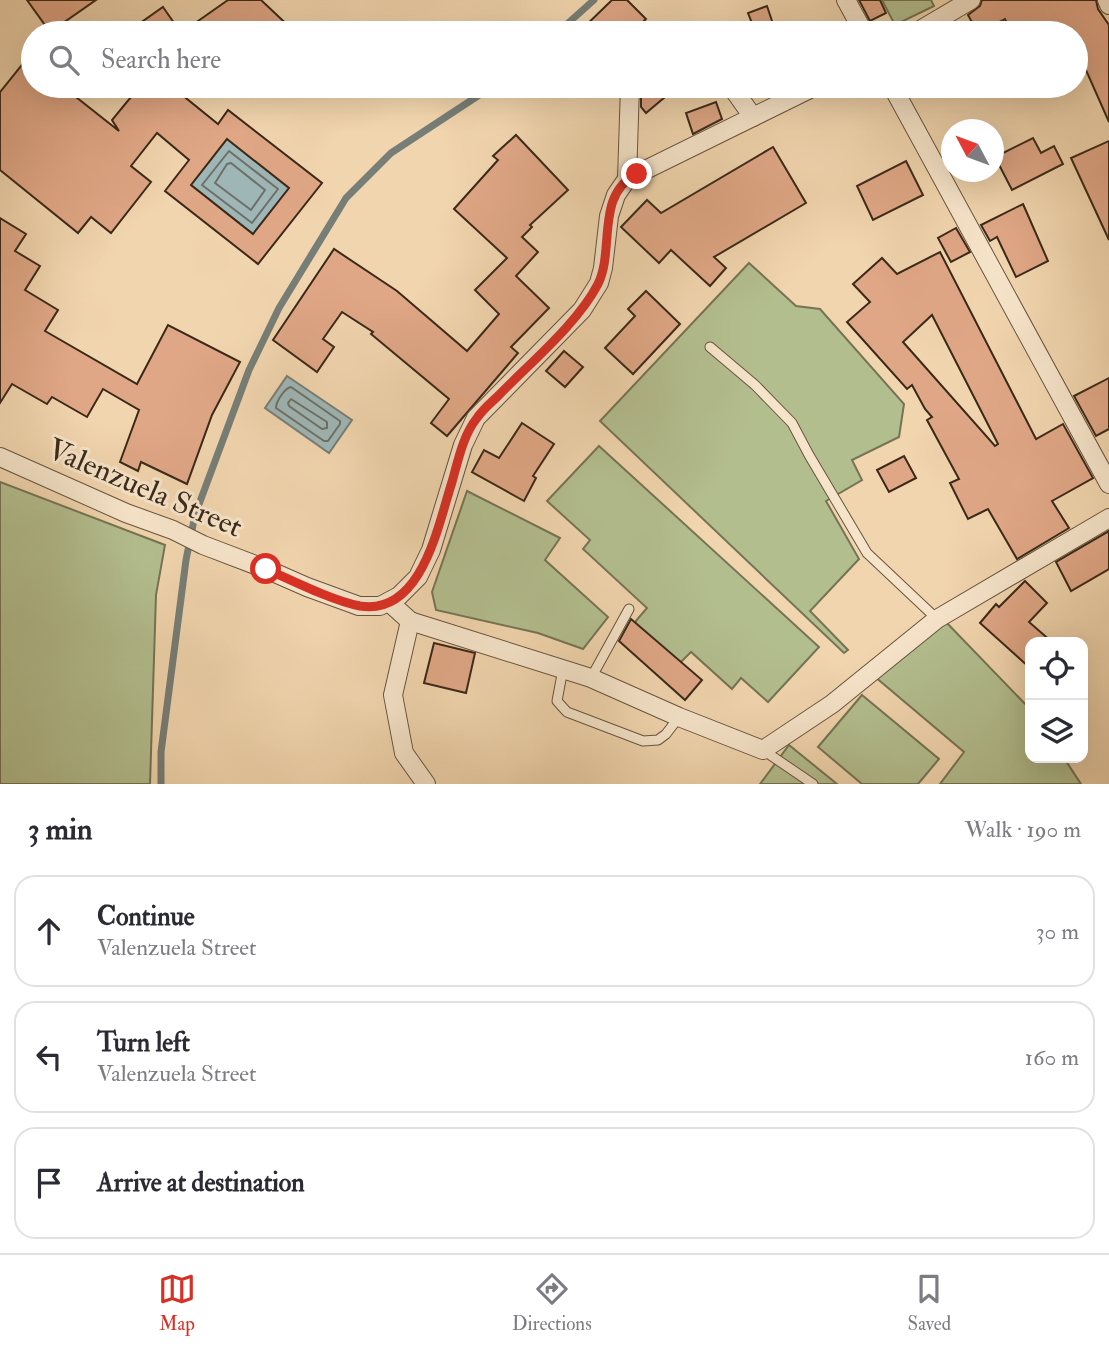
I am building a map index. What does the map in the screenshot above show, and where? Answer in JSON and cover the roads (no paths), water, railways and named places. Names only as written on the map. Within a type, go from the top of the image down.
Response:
[{"type":"street","points":[[846,0],[857,21]]},
{"type":"street","points":[[935,21],[971,0]]},
{"type":"street","points":[[1107,0],[1109,5]]},
{"type":"street","points":[[627,179],[630,98]]},
{"type":"street","points":[[740,98],[753,117]]},
{"type":"street","points":[[792,98],[627,179],[616,195],[609,216],[599,283],[582,310],[476,418],[463,445],[430,550],[418,577],[389,602],[410,621],[591,678],[763,750],[832,704],[937,619],[1109,518]]},
{"type":"street","points":[[899,98],[1109,484]]},
{"type":"street","name":"Valenzuela Street","points":[[0,457],[203,545],[359,606],[380,606],[389,602]]},
{"type":"street","points":[[410,621],[393,695],[404,753],[426,784]]},
{"type":"lane","points":[[709,347],[755,385],[792,423],[867,554],[937,619]]},
{"type":"lane","points":[[591,678],[629,610]]},
{"type":"lane","points":[[564,669],[557,702],[567,712],[643,741],[658,740],[679,717]]},
{"type":"lane","points":[[763,750],[813,784]]},
{"type":"water","points":[[227,139],[289,188],[253,234],[191,185]]},
{"type":"water","points":[[287,376],[352,420],[329,453],[265,408]]},
{"type":"waterway","points":[[570,21],[594,0]]},
{"type":"waterway","points":[[161,784],[161,752],[186,560],[195,515],[249,370],[279,308],[346,198],[391,153],[475,98]]}]
